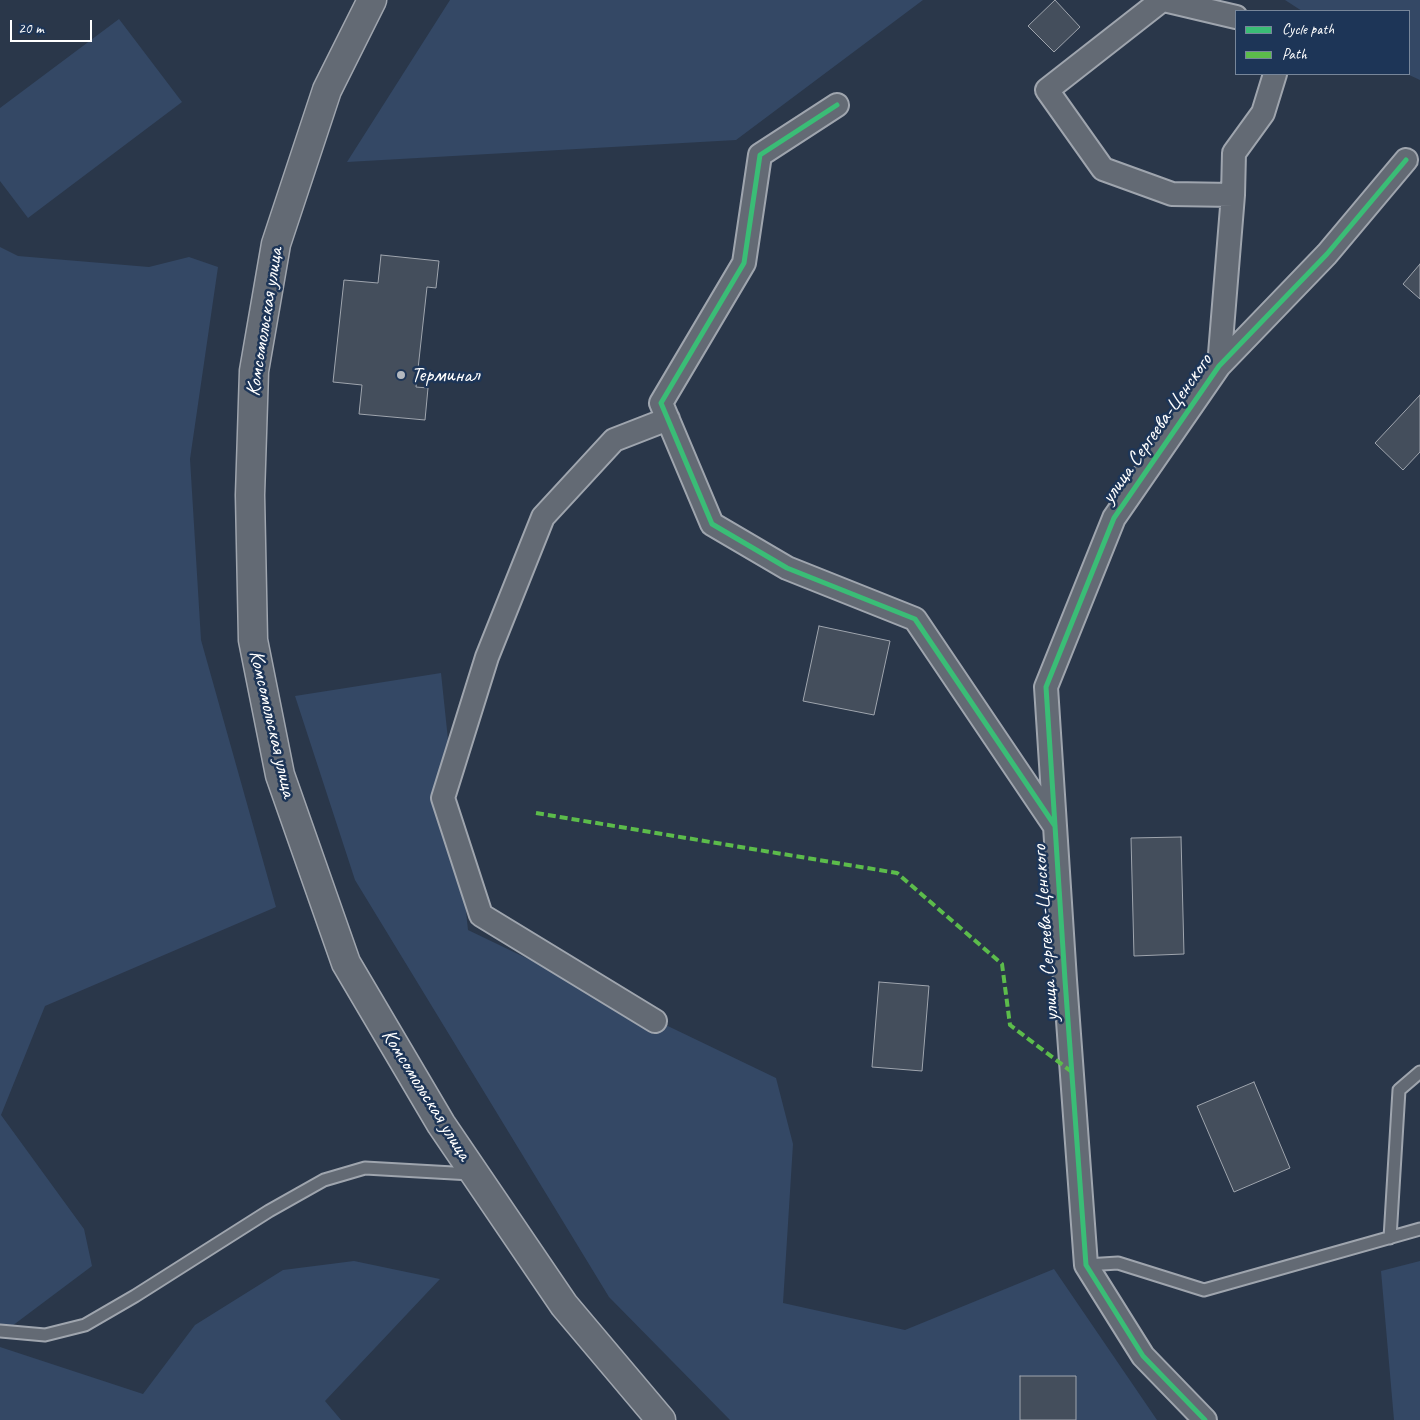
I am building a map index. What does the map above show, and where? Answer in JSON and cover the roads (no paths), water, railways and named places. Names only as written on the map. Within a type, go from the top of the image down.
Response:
[{"type":"main road","name":"Комсомольская улица","points":[[372,0],[327,90],[276,244],[254,371],[250,495],[253,640],[280,776],[346,962],[441,1124],[564,1304],[661,1420]]},
{"type":"street","points":[[1233,195],[1172,194],[1104,169],[1047,90],[1163,0],[1235,16]]},
{"type":"street","points":[[1219,366],[1233,195],[1234,153],[1263,113],[1275,75]]},
{"type":"street","points":[[837,105],[760,155],[744,263],[661,403],[712,524],[787,568],[916,619],[1055,826]]},
{"type":"street","name":"улица Сергеева-Ценского","points":[[1205,1420],[1143,1356],[1086,1265],[1046,686],[1114,518],[1219,366],[1327,254],[1406,160]]},
{"type":"street","points":[[655,1021],[481,915],[443,798],[487,657],[543,517],[614,440],[668,419]]},
{"type":"lane","points":[[1390,1238],[1399,1090],[1420,1072]]},
{"type":"lane","points":[[0,1331],[45,1335],[85,1325],[135,1296],[268,1211],[324,1180],[365,1168],[475,1174]]},
{"type":"lane","points":[[1086,1265],[1118,1263],[1204,1290],[1420,1229]]},
{"type":"place","name":"Терминал","points":[[401,375]]}]
